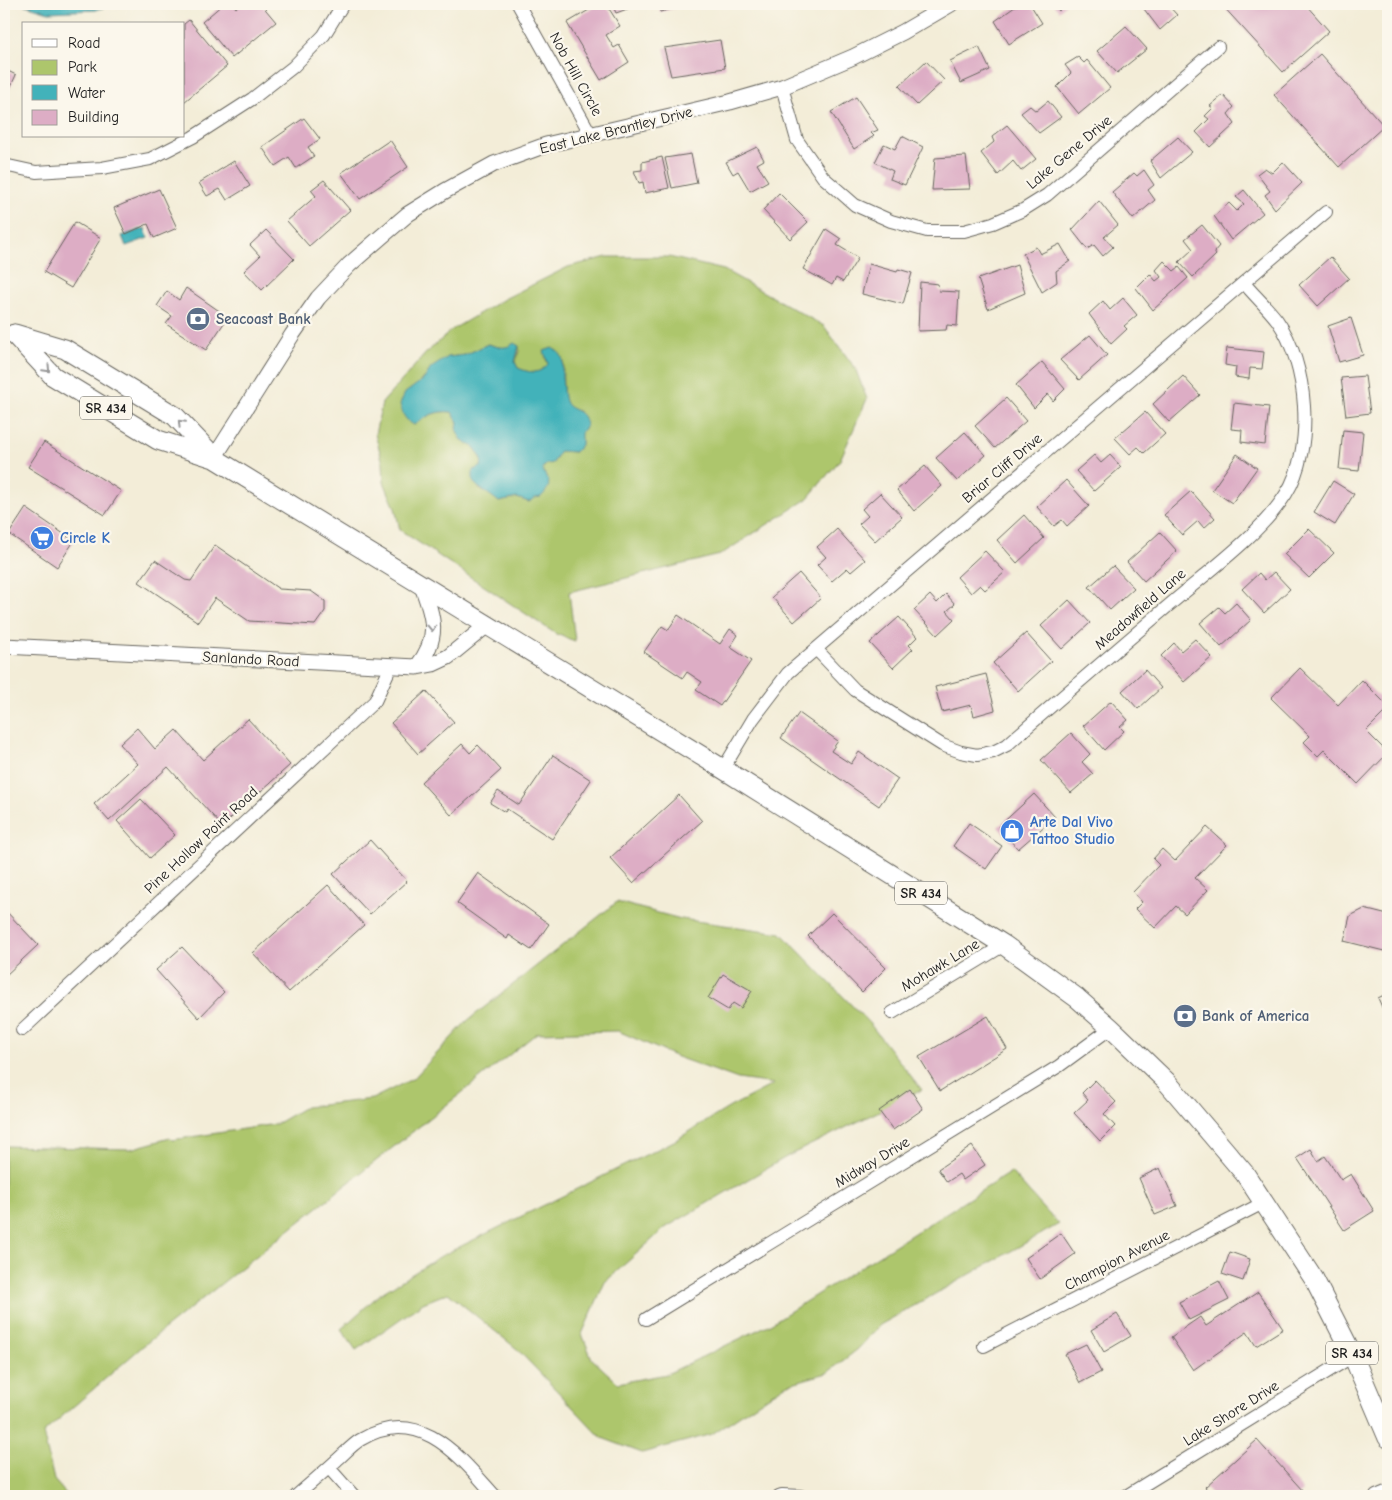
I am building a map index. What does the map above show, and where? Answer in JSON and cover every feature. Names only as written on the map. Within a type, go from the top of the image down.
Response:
[{"type":"main road","name":"SR 434","points":[[9,330],[53,376],[158,440],[214,458],[486,626],[724,769],[1004,944],[1070,993],[1152,1067],[1187,1103],[1246,1174],[1314,1279],[1353,1356],[1388,1438]]},
{"type":"main road","name":"SR 434","points":[[9,330],[65,349],[175,416],[214,458]]},
{"type":"street","points":[[4,165],[36,172],[102,168],[150,158],[193,137],[252,99],[293,67],[324,35],[343,4]]},
{"type":"street","name":"Nob Hill Circle","points":[[518,4],[590,133]]},
{"type":"street","name":"East Lake Brantley Drive","points":[[214,458],[292,334],[318,298],[349,265],[408,214],[445,191],[494,164],[546,145],[590,133],[693,111],[782,87],[853,57],[903,32],[952,4]]},
{"type":"street","name":"Lake Gene Drive","points":[[782,87],[797,140],[823,178],[855,205],[891,222],[927,230],[964,231],[993,223],[1023,210],[1047,196],[1218,46]]},
{"type":"street","name":"Briar Cliff Drive","points":[[724,769],[753,719],[788,673],[1326,212]]},
{"type":"street","name":"Meadowfield Lane","points":[[816,648],[855,690],[942,746],[976,755],[993,752],[1006,745],[1022,732],[1248,537],[1286,494],[1297,470],[1304,442],[1304,407],[1300,377],[1291,347],[1277,320],[1244,283]]},
{"type":"street","points":[[417,667],[428,653],[433,635],[432,614],[422,586]]},
{"type":"street","name":"Sanlando Road","points":[[4,646],[417,667],[433,664],[448,657],[486,626]]},
{"type":"street","name":"Pine Hollow Point Road","points":[[22,1030],[375,700],[391,666]]},
{"type":"street","name":"Mohawk Lane","points":[[892,1013],[1004,944]]},
{"type":"street","name":"Midway Drive","points":[[646,1319],[1059,1066],[1111,1028]]},
{"type":"street","name":"Champion Avenue","points":[[984,1346],[1265,1202]]},
{"type":"street","name":"Lake Shore Drive","points":[[1126,1496],[1353,1356]]},
{"type":"street","points":[[296,1496],[358,1441],[374,1433],[392,1429],[410,1429],[425,1433],[442,1443],[459,1456],[495,1496]]},
{"type":"street","points":[[328,1468],[354,1496]]},
{"type":"street","points":[[1376,1496],[1388,1491]]},
{"type":"street","points":[[779,1496],[801,1496]]},
{"type":"green space","points":[[607,257],[669,257],[724,270],[824,326],[855,368],[867,399],[840,460],[807,499],[720,555],[569,592],[575,641],[556,634],[400,530],[395,508],[384,482],[383,463],[375,434],[382,403],[426,353],[453,329],[504,299],[568,267]],"holes":[[[488,344],[501,347],[508,347],[514,344],[519,346],[515,362],[518,368],[526,371],[534,372],[545,368],[548,364],[545,357],[563,361],[564,400],[569,407],[579,411],[581,445],[575,452],[560,451],[553,463],[547,464],[542,469],[545,475],[529,502],[517,498],[499,502],[490,494],[479,489],[482,459],[475,448],[461,439],[457,431],[458,422],[452,412],[432,414],[414,425],[415,386],[448,357],[465,355]]]},
{"type":"green space","points":[[617,902],[681,919],[781,933],[870,1024],[922,1090],[788,1156],[665,1228],[605,1282],[582,1334],[592,1359],[618,1383],[667,1374],[770,1324],[1011,1172],[1059,1224],[880,1325],[858,1349],[827,1373],[785,1385],[712,1434],[642,1453],[602,1438],[517,1349],[448,1293],[423,1303],[356,1350],[341,1329],[380,1294],[441,1256],[674,1141],[730,1107],[774,1084],[738,1079],[677,1057],[618,1031],[537,1033],[143,1346],[43,1433],[54,1480],[68,1496],[4,1496],[4,1146],[130,1149],[170,1138],[172,1140],[276,1124],[305,1107],[372,1099],[414,1078],[467,1021]]},
{"type":"water","points":[[22,4],[114,4],[96,10],[49,12]]},
{"type":"water","points":[[145,228],[148,238],[126,246],[122,236]]},
{"type":"water","points":[[514,343],[519,346],[515,362],[518,368],[526,371],[534,372],[545,368],[548,364],[544,351],[552,348],[560,354],[563,360],[562,378],[565,401],[567,405],[580,412],[586,426],[581,432],[581,445],[575,452],[560,451],[553,463],[547,464],[542,468],[549,486],[541,497],[529,502],[517,498],[499,502],[473,482],[473,470],[481,467],[482,459],[475,448],[461,439],[457,431],[458,422],[452,412],[432,414],[414,425],[404,416],[400,404],[405,393],[424,379],[431,368],[448,357],[465,355],[488,344],[504,347]]},
{"type":"building","points":[[223,4],[232,4],[236,8],[240,4],[249,4],[251,6],[261,4],[276,22],[232,58],[202,22]]},
{"type":"building","points":[[599,4],[606,4],[620,26],[606,35],[614,48],[619,45],[629,62],[601,80],[567,23]]},
{"type":"building","points":[[612,4],[628,4],[630,8],[616,13]]},
{"type":"building","points":[[658,4],[692,4],[660,12]]},
{"type":"building","points":[[1019,4],[1030,4],[1042,23],[1009,44],[995,21]]},
{"type":"building","points":[[1053,4],[1066,4],[1059,11]]},
{"type":"building","points":[[1149,4],[1156,4],[1158,6],[1160,4],[1167,4],[1177,15],[1160,30],[1144,9]]},
{"type":"building","points":[[1221,4],[1305,4],[1329,31],[1283,72]]},
{"type":"building","points":[[189,20],[227,66],[185,101],[185,23]]},
{"type":"building","points":[[1126,26],[1147,49],[1117,73],[1097,51]]},
{"type":"building","points":[[720,40],[725,68],[671,76],[664,48]]},
{"type":"building","points":[[979,47],[990,70],[961,83],[950,61]]},
{"type":"building","points":[[1320,54],[1384,126],[1339,167],[1274,95]]},
{"type":"building","points":[[1078,57],[1084,63],[1087,60],[1110,88],[1079,114],[1057,87],[1071,73],[1065,65]]},
{"type":"building","points":[[926,61],[944,80],[917,105],[899,86]]},
{"type":"building","points":[[4,69],[16,75],[4,101]]},
{"type":"building","points":[[1223,95],[1234,107],[1228,114],[1235,124],[1210,147],[1196,132],[1209,119],[1205,116],[1213,108],[1210,106]]},
{"type":"building","points":[[856,97],[878,130],[871,133],[874,136],[854,149],[831,112]]},
{"type":"building","points":[[1048,101],[1061,117],[1039,133],[1021,113],[1030,106],[1036,111]]},
{"type":"building","points":[[304,118],[320,139],[308,147],[314,156],[296,168],[289,157],[275,166],[262,147]]},
{"type":"building","points":[[1007,125],[1036,159],[1021,171],[1013,161],[998,175],[981,153],[994,142],[992,137]]},
{"type":"building","points":[[902,136],[923,147],[905,185],[890,179],[893,171],[875,162],[884,144],[895,149]]},
{"type":"building","points":[[1178,137],[1192,152],[1161,178],[1150,161]]},
{"type":"building","points":[[390,140],[408,167],[360,199],[341,173]]},
{"type":"building","points":[[757,147],[764,160],[757,164],[768,181],[750,191],[738,171],[733,174],[726,162]]},
{"type":"building","points":[[691,154],[697,183],[672,188],[665,158]]},
{"type":"building","points":[[966,156],[970,189],[932,190],[935,158]]},
{"type":"building","points":[[662,157],[669,188],[645,193],[643,182],[639,183],[634,171],[642,170],[642,162]]},
{"type":"building","points":[[234,161],[250,186],[227,200],[220,189],[207,196],[199,183]]},
{"type":"building","points":[[1283,162],[1302,183],[1275,209],[1265,195],[1270,191],[1257,174],[1265,168],[1272,173]]},
{"type":"building","points":[[1144,170],[1154,185],[1148,190],[1155,200],[1133,219],[1112,192],[1134,173],[1137,176]]},
{"type":"building","points":[[324,180],[350,210],[309,246],[287,221],[316,196],[311,190]]},
{"type":"building","points":[[159,189],[177,228],[154,238],[148,224],[126,234],[114,208]]},
{"type":"building","points":[[1244,190],[1263,213],[1231,240],[1214,216],[1229,203],[1237,211],[1244,204],[1236,197]]},
{"type":"building","points":[[779,193],[808,222],[790,239],[763,210]]},
{"type":"building","points":[[1099,201],[1118,225],[1104,237],[1113,247],[1103,256],[1094,245],[1087,249],[1072,230]]},
{"type":"building","points":[[75,222],[101,238],[71,288],[44,272]]},
{"type":"building","points":[[1202,225],[1219,246],[1214,252],[1216,255],[1193,277],[1179,262],[1193,249],[1185,239]]},
{"type":"building","points":[[826,229],[841,239],[837,245],[858,258],[843,282],[836,278],[832,285],[803,269]]},
{"type":"building","points":[[266,230],[294,259],[262,290],[244,271],[260,256],[250,245]]},
{"type":"building","points":[[1060,244],[1070,261],[1056,271],[1057,282],[1042,292],[1023,254],[1036,247],[1040,254]]},
{"type":"building","points":[[1330,257],[1349,278],[1318,306],[1299,285]]},
{"type":"building","points":[[1164,261],[1174,271],[1179,267],[1188,278],[1153,310],[1136,288],[1150,274],[1156,281],[1161,277],[1156,270]]},
{"type":"building","points":[[869,264],[897,272],[898,269],[912,273],[903,304],[862,294]]},
{"type":"building","points":[[1017,265],[1025,293],[988,309],[978,279]]},
{"type":"building","points":[[920,282],[938,284],[939,291],[959,292],[957,326],[947,325],[946,330],[918,331]]},
{"type":"building","points":[[186,288],[228,317],[206,350],[166,324],[172,316],[157,306],[167,291],[179,300]]},
{"type":"building","points":[[1123,298],[1137,315],[1124,326],[1127,329],[1111,344],[1089,314],[1103,301],[1110,310]]},
{"type":"building","points":[[1351,318],[1363,355],[1339,362],[1328,326]]},
{"type":"building","points":[[1090,335],[1107,355],[1079,380],[1060,360]]},
{"type":"building","points":[[1227,348],[1264,352],[1262,369],[1250,368],[1249,379],[1235,377],[1236,367],[1225,365]]},
{"type":"building","points":[[1042,362],[1065,389],[1053,401],[1048,394],[1034,408],[1016,385]]},
{"type":"building","points":[[1183,376],[1200,395],[1169,422],[1153,404]]},
{"type":"building","points":[[1365,376],[1370,413],[1346,416],[1341,378]]},
{"type":"building","points":[[1006,398],[1026,421],[995,448],[975,426]]},
{"type":"building","points":[[1234,403],[1269,407],[1265,445],[1241,442],[1242,430],[1231,429]]},
{"type":"building","points":[[1145,412],[1165,434],[1144,453],[1138,447],[1130,454],[1115,438]]},
{"type":"building","points":[[1343,430],[1363,432],[1359,471],[1339,469]]},
{"type":"building","points":[[965,432],[986,455],[957,481],[936,458]]},
{"type":"building","name":"Circle K","points":[[44,442],[121,491],[105,515],[28,467]]},
{"type":"building","points":[[1237,454],[1257,468],[1232,503],[1212,490]]},
{"type":"building","points":[[1094,455],[1101,463],[1110,455],[1121,467],[1094,491],[1076,471]]},
{"type":"building","points":[[925,466],[942,486],[914,511],[897,490]]},
{"type":"building","points":[[1066,480],[1089,506],[1067,526],[1062,520],[1054,526],[1037,507]]},
{"type":"building","points":[[1333,481],[1354,494],[1335,525],[1314,512]]},
{"type":"building","points":[[1191,491],[1215,518],[1204,528],[1198,521],[1182,535],[1164,515]]},
{"type":"building","points":[[880,493],[902,517],[875,541],[859,524],[868,516],[862,509]]},
{"type":"building","name":"Circle K","points":[[26,508],[74,541],[57,567],[9,534]]},
{"type":"building","points":[[1024,515],[1044,538],[1017,563],[997,540]]},
{"type":"building","points":[[837,529],[865,560],[851,572],[847,568],[832,581],[817,565],[826,557],[817,547]]},
{"type":"building","points":[[1309,529],[1334,553],[1309,578],[1284,554]]},
{"type":"building","points":[[1160,532],[1177,551],[1144,581],[1127,562]]},
{"type":"building","points":[[215,545],[279,589],[311,591],[325,601],[325,611],[315,625],[249,621],[215,598],[198,622],[139,582],[155,560],[185,580],[191,581]]},
{"type":"building","points":[[985,551],[1005,572],[985,590],[980,585],[971,593],[957,577]]},
{"type":"building","points":[[1113,566],[1134,588],[1110,610],[1089,587]]},
{"type":"building","points":[[1274,572],[1290,589],[1264,613],[1242,589],[1259,573],[1265,580]]},
{"type":"building","points":[[799,573],[821,598],[794,622],[772,597]]},
{"type":"building","points":[[946,594],[955,604],[947,611],[954,619],[937,635],[914,610],[930,595],[937,603]]},
{"type":"building","points":[[1069,600],[1090,623],[1062,649],[1041,626]]},
{"type":"building","points":[[1236,603],[1251,620],[1221,647],[1200,623],[1219,607],[1225,613]]},
{"type":"building","points":[[678,615],[720,644],[730,629],[738,635],[730,647],[751,661],[720,706],[696,690],[702,682],[687,672],[683,678],[644,652],[662,626],[668,630]]},
{"type":"building","points":[[899,617],[917,637],[909,645],[913,649],[893,668],[870,643]]},
{"type":"building","points":[[1026,633],[1051,661],[1018,691],[993,663]]},
{"type":"building","points":[[1195,639],[1212,657],[1184,682],[1161,656],[1174,643],[1181,651]]},
{"type":"building","points":[[1300,668],[1338,705],[1362,680],[1388,706],[1388,709],[1366,731],[1388,753],[1358,784],[1324,750],[1318,756],[1304,742],[1310,736],[1271,698]]},
{"type":"building","points":[[1145,670],[1161,688],[1138,709],[1122,691]]},
{"type":"building","points":[[986,674],[995,710],[974,716],[971,705],[942,712],[935,687]]},
{"type":"building","points":[[426,691],[454,722],[418,754],[391,723]]},
{"type":"building","points":[[1111,701],[1128,720],[1120,727],[1124,731],[1104,750],[1083,726]]},
{"type":"building","points":[[799,713],[838,741],[831,751],[851,764],[859,752],[898,779],[879,806],[781,738]]},
{"type":"building","points":[[248,719],[290,765],[222,826],[168,767],[109,821],[94,804],[138,764],[120,744],[137,728],[155,749],[176,730],[203,760]]},
{"type":"building","points":[[1071,733],[1090,754],[1082,762],[1093,774],[1071,793],[1041,760]]},
{"type":"building","points":[[462,744],[470,753],[478,745],[501,770],[451,815],[421,782]]},
{"type":"building","points":[[553,755],[591,780],[552,839],[507,809],[505,812],[490,803],[498,791],[519,805]]},
{"type":"building","points":[[1034,794],[1055,817],[1018,849],[998,827]]},
{"type":"building","points":[[679,795],[702,821],[633,883],[610,858]]},
{"type":"building","points":[[141,799],[175,835],[150,858],[117,821]]},
{"type":"building","points":[[969,823],[1002,846],[986,869],[953,846]]},
{"type":"building","points":[[1207,827],[1227,845],[1195,878],[1208,890],[1185,914],[1176,906],[1155,928],[1135,909],[1142,902],[1133,892],[1159,865],[1153,859],[1162,849],[1175,861]]},
{"type":"building","points":[[370,840],[407,881],[370,914],[333,874]]},
{"type":"building","points":[[478,873],[549,924],[531,950],[509,935],[507,939],[457,903]]},
{"type":"building","points":[[328,885],[364,925],[289,992],[253,953]]},
{"type":"building","points":[[4,909],[38,945],[5,976],[4,974]]},
{"type":"building","points":[[1364,909],[1388,915],[1388,952],[1344,941],[1350,916]]},
{"type":"building","points":[[832,913],[886,968],[862,992],[808,936]]},
{"type":"building","points":[[182,947],[224,992],[199,1018],[156,970]]},
{"type":"building","points":[[723,974],[752,991],[741,1008],[733,1003],[728,1010],[708,998]]},
{"type":"building","points":[[1388,993],[1388,1021],[1378,998]]},
{"type":"building","points":[[988,1016],[1007,1049],[940,1091],[919,1057]]},
{"type":"building","points":[[1095,1080],[1116,1102],[1104,1114],[1115,1126],[1100,1141],[1074,1113],[1088,1100],[1082,1093]]},
{"type":"building","points":[[910,1089],[923,1109],[893,1130],[879,1111]]},
{"type":"building","points":[[972,1146],[985,1165],[963,1180],[959,1174],[947,1182],[938,1169]]},
{"type":"building","points":[[1311,1149],[1318,1161],[1325,1156],[1341,1180],[1351,1174],[1374,1211],[1344,1230],[1297,1158]]},
{"type":"building","points":[[1160,1168],[1177,1206],[1155,1215],[1139,1178]]},
{"type":"building","points":[[1061,1233],[1075,1254],[1040,1279],[1026,1258]]},
{"type":"building","points":[[1230,1252],[1250,1259],[1243,1281],[1222,1274]]},
{"type":"building","points":[[1219,1281],[1229,1300],[1189,1320],[1179,1302]]},
{"type":"building","points":[[1258,1292],[1283,1329],[1256,1346],[1247,1332],[1193,1370],[1171,1337],[1200,1317],[1206,1326]]},
{"type":"building","points":[[1117,1314],[1131,1336],[1104,1352],[1091,1330]]},
{"type":"building","points":[[1086,1344],[1101,1372],[1080,1383],[1065,1354]]},
{"type":"building","points":[[1257,1440],[1303,1491],[1297,1496],[1213,1496],[1205,1487]]},
{"type":"place","name":"Seacoast Bank","points":[[198,319]]},
{"type":"place","name":"Circle K","points":[[42,538]]},
{"type":"place","name":"Arte Dal Vivo Tattoo Studio","points":[[1012,831]]},
{"type":"place","name":"Bank of America","points":[[1185,1016]]}]
